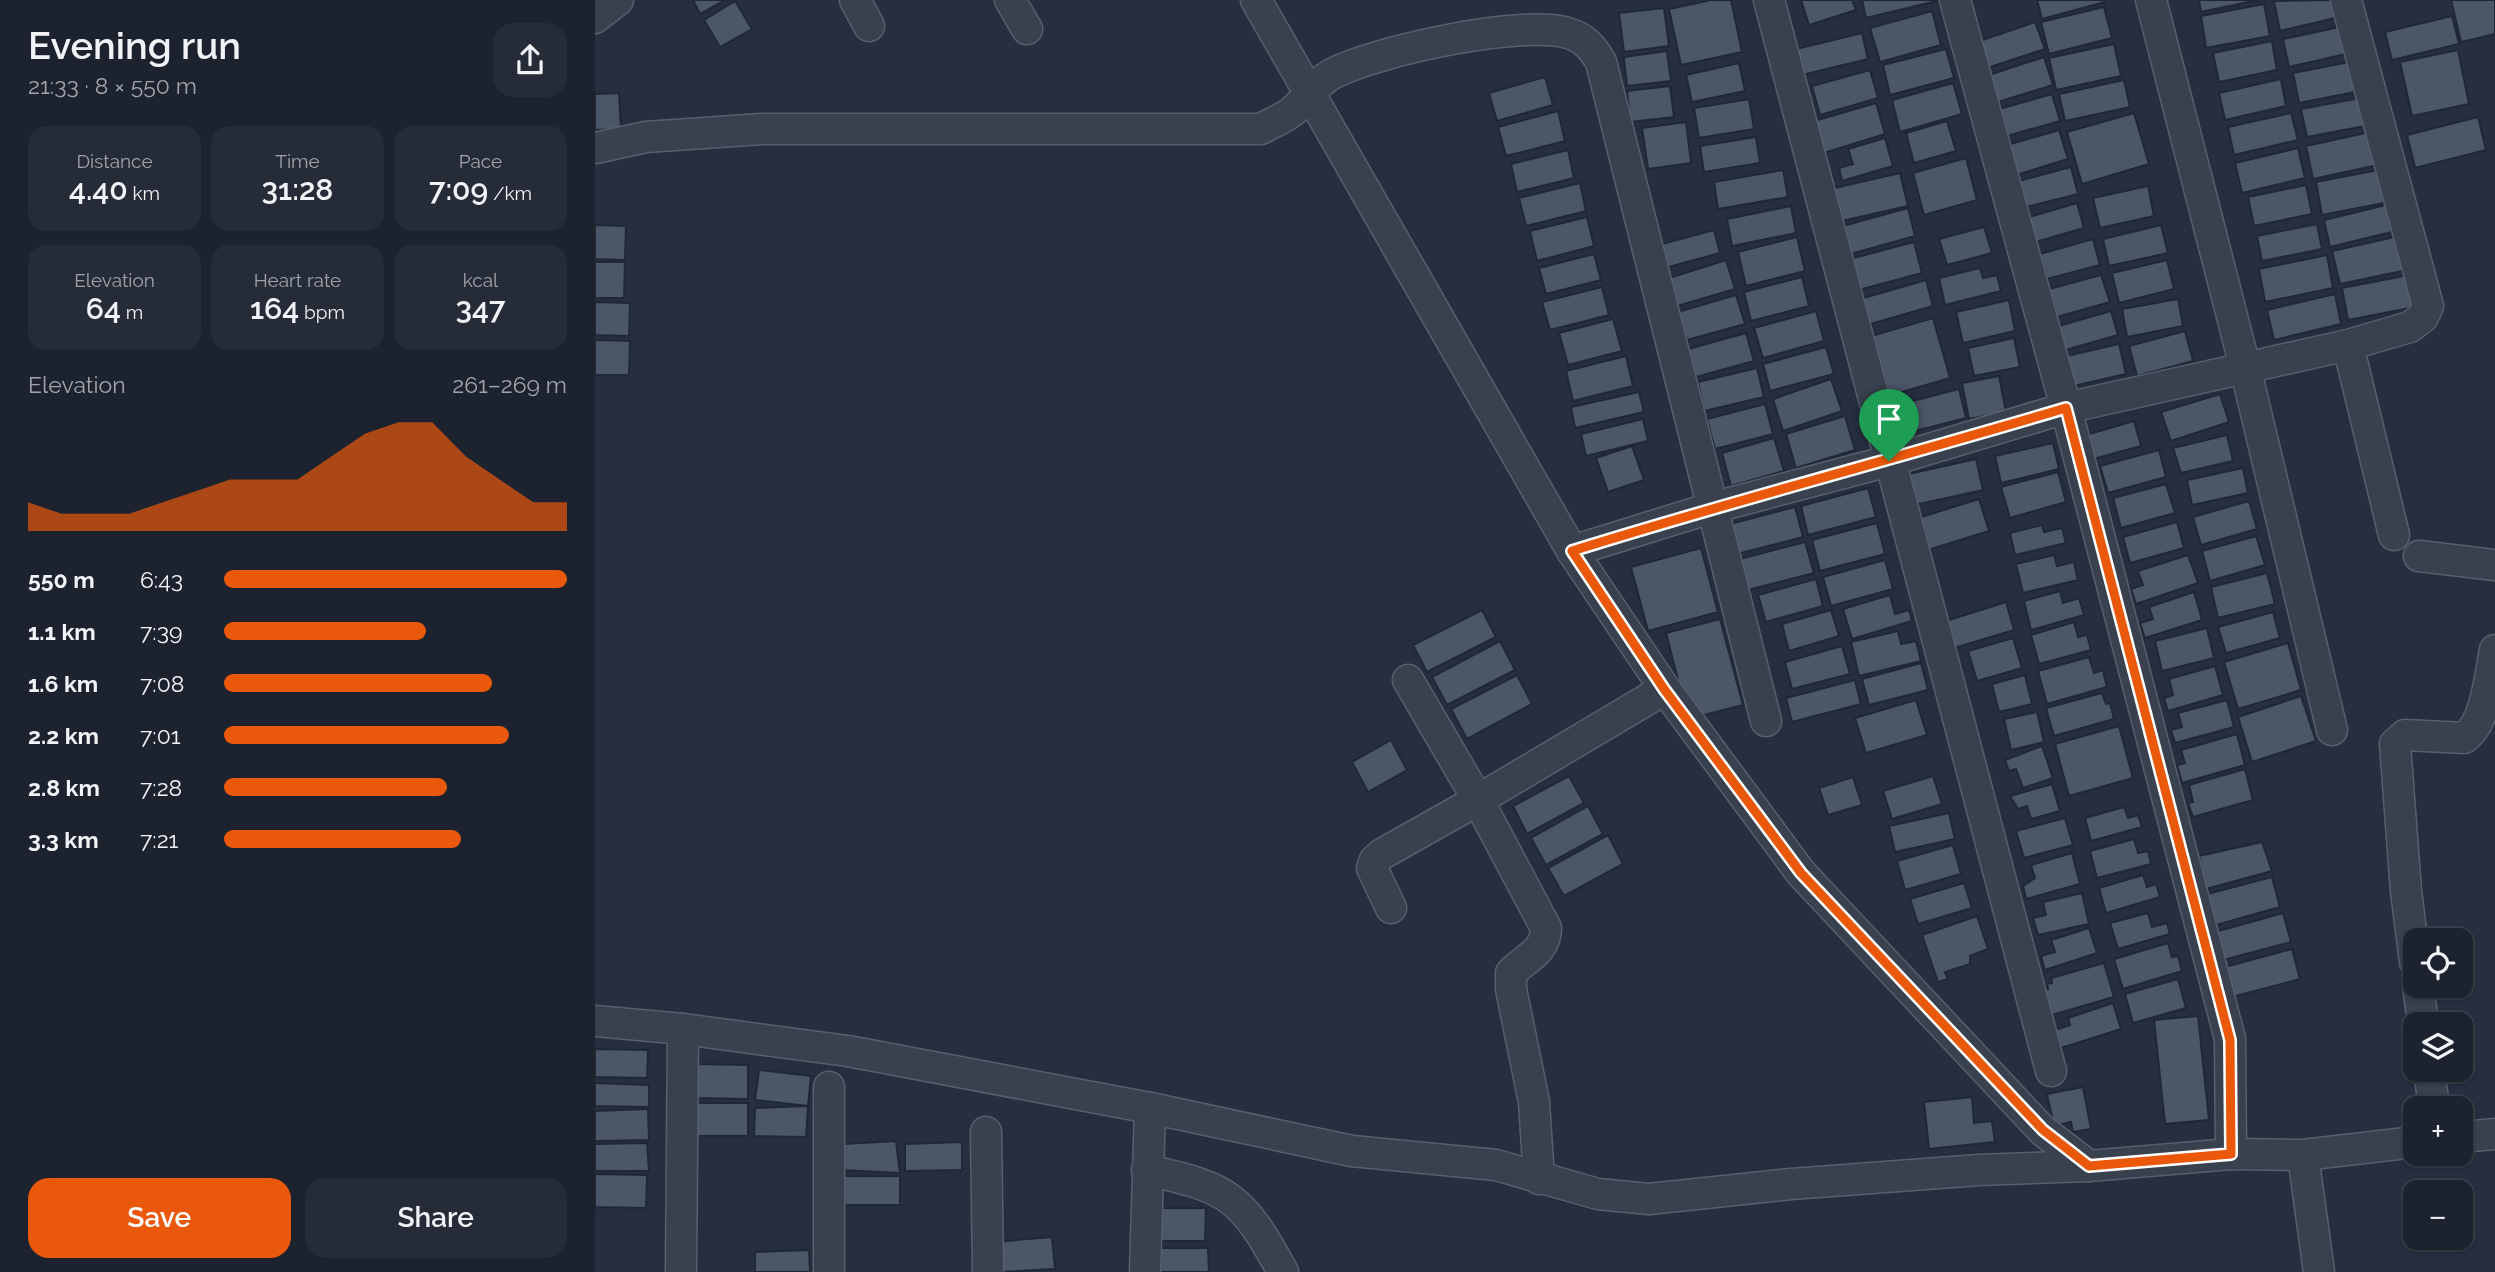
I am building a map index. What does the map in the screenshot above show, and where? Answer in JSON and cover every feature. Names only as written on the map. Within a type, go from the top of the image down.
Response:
[{"type":"street","points":[[595,18],[618,0]]},
{"type":"street","points":[[1010,0],[1027,29]]},
{"type":"street","points":[[1257,0],[1572,551],[1664,689],[1801,873],[2043,1130],[2089,1166]]},
{"type":"street","points":[[1769,0],[2051,1071]]},
{"type":"street","points":[[1955,0],[2066,408],[2230,1040],[2231,1154]]},
{"type":"street","points":[[2151,0],[2245,367],[2332,730]]},
{"type":"street","points":[[1572,551],[1711,508],[1889,461],[2066,408],[2347,345],[2410,327],[2423,317],[2428,306],[2346,0]]},
{"type":"street","points":[[595,148],[646,136],[762,129],[1261,129],[1293,111],[1309,90],[1332,74],[1374,57],[1500,31],[1536,29],[1569,33],[1589,43],[1601,62],[1766,721]]},
{"type":"street","points":[[2347,345],[2394,535]]},
{"type":"street","points":[[2419,556],[2495,565]]},
{"type":"street","points":[[2411,928],[2395,744],[2405,735],[2464,738],[2471,734],[2479,724],[2495,650]]},
{"type":"street","points":[[1408,680],[1478,800],[1545,928],[1546,939],[1537,953],[1511,973],[1511,989],[1534,1102],[1539,1179]]},
{"type":"street","points":[[1391,908],[1372,868],[1375,860],[1382,854],[1664,689]]},
{"type":"street","points":[[595,1021],[683,1029],[848,1051],[1150,1108],[1352,1151],[1496,1165],[1598,1194],[1649,1199],[1791,1184],[1952,1172],[2089,1166],[2231,1154],[2303,1154],[2403,1143]]},
{"type":"street","points":[[681,1272],[683,1029]]},
{"type":"street","points":[[829,1087],[829,1272]]},
{"type":"street","points":[[1145,1272],[1150,1108]]},
{"type":"street","points":[[986,1132],[988,1272]]},
{"type":"street","points":[[2473,1136],[2495,1134]]},
{"type":"street","points":[[2303,1154],[2319,1272]]},
{"type":"street","points":[[1147,1170],[1195,1180],[1230,1197],[1244,1210],[1283,1272]]},
{"type":"building","points":[[693,0],[725,0],[700,14]]},
{"type":"building","points":[[1711,0],[1731,0],[1742,52],[1681,65],[1669,9]]},
{"type":"building","points":[[1801,0],[1852,0],[1856,10],[1809,25]]},
{"type":"building","points":[[1862,0],[1937,0],[1937,1],[1866,18]]},
{"type":"building","points":[[2037,0],[2104,0],[2105,2],[2042,19]]},
{"type":"building","points":[[2199,0],[2258,0],[2201,12]]},
{"type":"building","points":[[2331,0],[2335,18],[2280,31],[2274,1]]},
{"type":"building","points":[[2451,0],[2495,0],[2495,34],[2461,42]]},
{"type":"building","points":[[735,1],[752,29],[720,47],[704,20]]},
{"type":"building","points":[[2264,4],[2270,36],[2206,48],[2201,16]]},
{"type":"building","points":[[2104,7],[2112,38],[2049,54],[2041,22]]},
{"type":"building","points":[[1664,8],[1669,46],[1624,52],[1619,13]]},
{"type":"building","points":[[1932,11],[1941,45],[1880,62],[1870,28]]},
{"type":"building","points":[[2452,16],[2459,44],[2392,60],[2385,32]]},
{"type":"building","points":[[2035,22],[2045,49],[1987,68],[1977,42]]},
{"type":"building","points":[[2340,27],[2346,54],[2289,67],[2283,39]]},
{"type":"building","points":[[1862,33],[1868,59],[1802,75],[1796,49]]},
{"type":"building","points":[[2272,41],[2277,70],[2219,82],[2213,53]]},
{"type":"building","points":[[2114,44],[2121,76],[2056,90],[2049,58]]},
{"type":"building","points":[[1946,49],[1954,78],[1890,95],[1883,65]]},
{"type":"building","points":[[2458,50],[2469,104],[2412,116],[2400,62]]},
{"type":"building","points":[[1667,51],[1671,81],[1627,86],[1624,57]]},
{"type":"building","points":[[2044,57],[2053,85],[1998,102],[1989,75]]},
{"type":"building","points":[[2349,62],[2355,92],[2299,103],[2293,73]]},
{"type":"building","points":[[1739,63],[1745,91],[1692,102],[1686,75]]},
{"type":"building","points":[[1870,70],[1878,98],[1820,115],[1812,86]]},
{"type":"building","points":[[1545,77],[1553,105],[1497,121],[1489,93]]},
{"type":"building","points":[[2281,79],[2286,106],[2225,120],[2219,93]]},
{"type":"building","points":[[2124,80],[2130,107],[2065,121],[2059,94]]},
{"type":"building","points":[[1953,83],[1962,114],[1900,132],[1892,100]]},
{"type":"building","points":[[1670,86],[1674,117],[1630,122],[1627,91]]},
{"type":"building","points":[[619,93],[621,129],[595,130],[595,94]]},
{"type":"building","points":[[2052,94],[2060,121],[2007,136],[1999,109]]},
{"type":"building","points":[[2360,98],[2365,126],[2307,137],[2301,109]]},
{"type":"building","points":[[1749,99],[1754,129],[1699,138],[1694,108]]},
{"type":"building","points":[[1876,103],[1885,134],[1824,153],[1814,121]]},
{"type":"building","points":[[1558,111],[1565,141],[1506,156],[1498,127]]},
{"type":"building","points":[[2134,113],[2149,164],[2082,184],[2067,132]]},
{"type":"building","points":[[2291,113],[2298,140],[2234,155],[2228,127]]},
{"type":"building","points":[[2478,117],[2486,150],[2415,168],[2407,135]]},
{"type":"building","points":[[1947,121],[1956,151],[1914,163],[1906,133]]},
{"type":"building","points":[[1686,122],[1691,163],[1648,169],[1642,128]]},
{"type":"building","points":[[2059,130],[2068,159],[2013,176],[2004,146]]},
{"type":"building","points":[[2370,132],[2378,165],[2313,179],[2306,146]]},
{"type":"building","points":[[1756,137],[1760,163],[1704,172],[1700,146]]},
{"type":"building","points":[[1885,138],[1893,166],[1842,181],[1839,168],[1853,164],[1848,149]]},
{"type":"building","points":[[2298,148],[2305,178],[2242,193],[2235,163]]},
{"type":"building","points":[[1568,150],[1574,178],[1517,192],[1511,164]]},
{"type":"building","points":[[1966,158],[1977,200],[1924,215],[1913,173]]},
{"type":"building","points":[[2071,167],[2078,194],[2022,208],[2015,182]]},
{"type":"building","points":[[1783,170],[1788,197],[1718,209],[1714,182]]},
{"type":"building","points":[[2378,170],[2384,203],[2322,215],[2316,182]]},
{"type":"building","points":[[1900,173],[1908,206],[1837,222],[1830,189]]},
{"type":"building","points":[[1580,183],[1586,211],[1526,226],[1519,198]]},
{"type":"building","points":[[2306,185],[2312,214],[2254,226],[2248,197]]},
{"type":"building","points":[[2148,186],[2154,216],[2100,228],[2093,198]]},
{"type":"building","points":[[2077,203],[2084,228],[2032,243],[2026,218]]},
{"type":"building","points":[[2390,204],[2396,231],[2330,247],[2324,220]]},
{"type":"building","points":[[1791,206],[1796,233],[1732,246],[1727,219]]},
{"type":"building","points":[[1908,208],[1915,236],[1847,255],[1839,227]]},
{"type":"building","points":[[1587,217],[1594,246],[1537,261],[1530,231]]},
{"type":"building","points":[[2317,224],[2322,249],[2262,261],[2257,236]]},
{"type":"building","points":[[595,225],[626,226],[625,260],[595,259]]},
{"type":"building","points":[[2161,225],[2168,253],[2109,266],[2103,239]]},
{"type":"building","points":[[1984,227],[1992,253],[1947,265],[1939,239]]},
{"type":"building","points":[[1714,230],[1720,253],[1665,268],[1658,245]]},
{"type":"building","points":[[2399,236],[2407,270],[2340,284],[2332,251]]},
{"type":"building","points":[[1797,237],[1805,271],[1746,286],[1738,252]]},
{"type":"building","points":[[2093,239],[2100,265],[2047,279],[2040,254]]},
{"type":"building","points":[[1914,242],[1922,273],[1855,291],[1846,260]]},
{"type":"building","points":[[1594,254],[1601,280],[1546,294],[1539,268]]},
{"type":"building","points":[[2327,255],[2333,288],[2265,302],[2259,269]]},
{"type":"building","points":[[1726,260],[1735,289],[1674,307],[1666,279]]},
{"type":"building","points":[[2167,260],[2174,289],[2119,303],[2112,273]]},
{"type":"building","points":[[595,262],[625,262],[624,298],[595,298]]},
{"type":"building","points":[[1980,268],[1983,278],[1997,275],[2001,291],[1945,305],[1939,278]]},
{"type":"building","points":[[2101,275],[2110,302],[2057,317],[2049,289]]},
{"type":"building","points":[[2409,275],[2415,307],[2348,320],[2342,288]]},
{"type":"building","points":[[1802,277],[1809,306],[1751,321],[1744,292]]},
{"type":"building","points":[[1926,280],[1933,306],[1867,325],[1860,299]]},
{"type":"building","points":[[1602,287],[1609,315],[1550,330],[1542,302]]},
{"type":"building","points":[[2335,294],[2341,324],[2274,340],[2267,310]]},
{"type":"building","points":[[1736,295],[1745,324],[1687,340],[1678,312]]},
{"type":"building","points":[[2178,299],[2183,326],[2127,337],[2122,309]]},
{"type":"building","points":[[2009,300],[2015,331],[1963,343],[1956,312]]},
{"type":"building","points":[[595,302],[630,303],[629,336],[595,335]]},
{"type":"building","points":[[1816,311],[1824,341],[1763,358],[1754,328]]},
{"type":"building","points":[[2111,311],[2118,335],[2062,351],[2055,327]]},
{"type":"building","points":[[1933,318],[1950,378],[1885,397],[1868,337]]},
{"type":"building","points":[[1613,319],[1622,351],[1568,365],[1559,333]]},
{"type":"building","points":[[2185,331],[2193,361],[2137,376],[2129,346]]},
{"type":"building","points":[[1746,333],[1754,361],[1696,377],[1688,349]]},
{"type":"building","points":[[2014,338],[2020,367],[1974,376],[1968,348]]},
{"type":"building","points":[[595,340],[630,341],[629,375],[595,375]]},
{"type":"building","points":[[2119,344],[2126,374],[2069,387],[2062,357]]},
{"type":"building","points":[[1826,347],[1834,374],[1770,391],[1763,364]]},
{"type":"building","points":[[1626,356],[1633,386],[1573,401],[1566,371]]},
{"type":"building","points":[[1757,368],[1764,397],[1704,411],[1698,382]]},
{"type":"building","points":[[1999,376],[2006,412],[1969,419],[1962,383]]},
{"type":"building","points":[[1831,379],[1842,411],[1783,431],[1773,399]]},
{"type":"building","points":[[1959,389],[1966,418],[1892,437],[1885,408]]},
{"type":"building","points":[[1639,392],[1644,412],[1575,428],[1571,407]]},
{"type":"building","points":[[2220,394],[2229,422],[2171,441],[2161,412]]},
{"type":"building","points":[[1765,404],[1773,434],[1715,449],[1707,419]]},
{"type":"building","points":[[1845,416],[1855,450],[1796,468],[1786,434]]},
{"type":"building","points":[[1643,419],[1648,441],[1586,456],[1581,434]]},
{"type":"building","points":[[2134,421],[2141,446],[2086,461],[2079,437]]},
{"type":"building","points":[[2227,435],[2233,461],[2181,473],[2173,448]]},
{"type":"building","points":[[1774,438],[1784,471],[1731,486],[1722,453]]},
{"type":"building","points":[[2053,443],[2059,469],[2001,483],[1995,456]]},
{"type":"building","points":[[1632,446],[1644,480],[1608,492],[1596,458]]},
{"type":"building","points":[[2159,450],[2166,477],[2108,493],[2100,466]]},
{"type":"building","points":[[1976,459],[1983,490],[1910,506],[1904,475]]},
{"type":"building","points":[[2243,468],[2248,493],[2192,505],[2187,480]]},
{"type":"building","points":[[2058,472],[2066,502],[2010,518],[2001,487]]},
{"type":"building","points":[[2166,484],[2175,513],[2121,528],[2113,498]]},
{"type":"building","points":[[1868,488],[1876,517],[1808,535],[1801,506]]},
{"type":"building","points":[[1979,499],[1989,531],[1928,550],[1918,518]]},
{"type":"building","points":[[2249,501],[2257,529],[2201,545],[2193,517]]},
{"type":"building","points":[[1795,507],[1803,537],[1733,555],[1726,525]]},
{"type":"building","points":[[2177,522],[2184,548],[2130,563],[2123,537]]},
{"type":"building","points":[[1877,523],[1885,554],[1820,571],[1812,540]]},
{"type":"building","points":[[2042,525],[2044,532],[2062,528],[2066,543],[2015,555],[2010,533]]},
{"type":"building","points":[[2256,536],[2265,565],[2210,581],[2202,551]]},
{"type":"building","points":[[1805,542],[1814,573],[1744,591],[1736,560]]},
{"type":"building","points":[[1701,548],[1718,612],[1648,631],[1631,567]]},
{"type":"building","points":[[2054,555],[2057,566],[2074,562],[2078,580],[2023,593],[2016,564]]},
{"type":"building","points":[[2188,555],[2198,583],[2136,604],[2131,589],[2143,585],[2138,571]]},
{"type":"building","points":[[1885,560],[1893,589],[1831,606],[1823,577]]},
{"type":"building","points":[[2267,573],[2275,604],[2218,618],[2211,587]]},
{"type":"building","points":[[1816,579],[1823,606],[1766,622],[1758,595]]},
{"type":"building","points":[[2060,591],[2063,603],[2079,598],[2084,615],[2031,630],[2024,601]]},
{"type":"building","points":[[2194,592],[2202,620],[2145,638],[2140,623],[2153,619],[2149,607]]},
{"type":"building","points":[[1890,595],[1895,614],[1909,610],[1912,621],[1852,639],[1843,609]]},
{"type":"building","points":[[2006,602],[2014,630],[1954,648],[1946,621]]},
{"type":"building","points":[[1482,610],[1496,637],[1427,672],[1413,645]]},
{"type":"building","points":[[1831,610],[1839,636],[1789,651],[1782,624]]},
{"type":"building","points":[[2273,612],[2280,638],[2226,653],[2218,627]]},
{"type":"building","points":[[1720,619],[1743,705],[1688,719],[1666,633]]},
{"type":"building","points":[[2074,622],[2078,637],[2087,635],[2091,650],[2039,664],[2031,635]]},
{"type":"building","points":[[2207,628],[2214,658],[2162,671],[2155,641]]},
{"type":"building","points":[[1898,631],[1901,644],[1916,641],[1921,661],[1859,676],[1851,642]]},
{"type":"building","points":[[2013,638],[2022,668],[1977,681],[1968,651]]},
{"type":"building","points":[[1500,641],[1515,670],[1447,705],[1432,677]]},
{"type":"building","points":[[2288,643],[2301,690],[2238,709],[2224,662]]},
{"type":"building","points":[[1842,646],[1850,674],[1792,689],[1785,662]]},
{"type":"building","points":[[2089,657],[2094,673],[2103,670],[2107,687],[2047,704],[2038,671]]},
{"type":"building","points":[[1921,663],[1928,690],[1869,705],[1862,679]]},
{"type":"building","points":[[2215,666],[2223,695],[2168,711],[2164,698],[2173,695],[2169,679]]},
{"type":"building","points":[[1517,675],[1532,704],[1467,739],[1451,709]]},
{"type":"building","points":[[2025,675],[2032,704],[1999,712],[1992,684]]},
{"type":"building","points":[[1855,680],[1861,704],[1792,722],[1786,698]]},
{"type":"building","points":[[2102,693],[2106,704],[2110,703],[2114,719],[2054,736],[2046,708]]},
{"type":"building","points":[[2301,696],[2316,741],[2252,762],[2238,717]]},
{"type":"building","points":[[1916,700],[1927,735],[1866,753],[1855,718]]},
{"type":"building","points":[[2227,700],[2234,727],[2175,743],[2171,730],[2182,727],[2178,713]]},
{"type":"building","points":[[2037,712],[2044,742],[2011,750],[2004,719]]},
{"type":"building","points":[[2119,726],[2133,778],[2069,796],[2055,744]]},
{"type":"building","points":[[2237,734],[2245,765],[2182,783],[2177,765],[2185,763],[2181,750]]},
{"type":"building","points":[[1391,740],[1407,770],[1368,792],[1352,762]]},
{"type":"building","points":[[2042,746],[2053,778],[2023,788],[2016,769],[2009,771],[2005,760]]},
{"type":"building","points":[[2245,769],[2253,800],[2193,817],[2188,803],[2193,802],[2189,785]]},
{"type":"building","points":[[1569,776],[1584,803],[1527,834],[1513,806]]},
{"type":"building","points":[[1933,776],[1942,804],[1892,819],[1883,791]]},
{"type":"building","points":[[1853,777],[1862,805],[1828,815],[1819,788]]},
{"type":"building","points":[[2052,784],[2060,811],[2031,819],[2027,806],[2018,809],[2010,796]]},
{"type":"building","points":[[1588,806],[1603,834],[1546,865],[1531,838]]},
{"type":"building","points":[[2124,807],[2128,818],[2138,815],[2142,827],[2091,841],[2085,818]]},
{"type":"building","points":[[1949,813],[1955,839],[1895,852],[1889,826]]},
{"type":"building","points":[[2065,818],[2073,845],[2024,858],[2016,831]]},
{"type":"building","points":[[1608,835],[1623,864],[1564,896],[1548,868]]},
{"type":"building","points":[[2134,839],[2138,853],[2148,851],[2151,864],[2097,878],[2090,851]]},
{"type":"building","points":[[2262,842],[2272,871],[2206,889],[2199,856]]},
{"type":"building","points":[[1953,845],[1961,874],[1905,890],[1897,861]]},
{"type":"building","points":[[2072,853],[2080,884],[2026,899],[2023,886],[2035,878],[2031,865]]},
{"type":"building","points":[[2143,875],[2147,887],[2156,884],[2160,897],[2106,913],[2099,888]]},
{"type":"building","points":[[2272,877],[2280,907],[2216,925],[2207,894]]},
{"type":"building","points":[[1964,883],[1972,908],[1918,924],[1910,899]]},
{"type":"building","points":[[2082,893],[2089,924],[2038,935],[2033,918],[2046,915],[2043,902]]},
{"type":"building","points":[[2148,913],[2152,927],[2167,923],[2170,934],[2118,949],[2110,923]]},
{"type":"building","points":[[2283,913],[2291,942],[2223,960],[2215,932]]},
{"type":"building","points":[[1977,916],[1988,949],[1970,956],[1970,964],[1945,972],[1948,979],[1938,982],[1922,935]]},
{"type":"building","points":[[2089,928],[2097,953],[2045,970],[2041,956],[2055,952],[2051,940]]},
{"type":"building","points":[[2168,943],[2172,957],[2178,956],[2182,971],[2123,989],[2114,959]]},
{"type":"building","points":[[2292,949],[2300,979],[2232,997],[2225,967]]},
{"type":"building","points":[[2104,963],[2114,997],[2045,1017],[2038,992],[2048,989],[2047,984],[2052,983],[2051,978]]},
{"type":"building","points":[[2178,979],[2186,1008],[2133,1023],[2125,994]]},
{"type":"building","points":[[2113,1003],[2121,1029],[2061,1048],[2055,1030],[2070,1025],[2068,1018]]},
{"type":"building","points":[[2198,1016],[2209,1120],[2165,1124],[2154,1020]]},
{"type":"building","points":[[595,1049],[648,1050],[647,1078],[595,1077]]},
{"type":"building","points":[[696,1064],[748,1065],[748,1099],[695,1098]]},
{"type":"building","points":[[759,1070],[811,1076],[808,1106],[755,1100]]},
{"type":"building","points":[[595,1083],[649,1085],[649,1107],[595,1106]]},
{"type":"building","points":[[2083,1087],[2091,1129],[2073,1132],[2071,1122],[2054,1126],[2047,1094]]},
{"type":"building","points":[[1972,1097],[1974,1123],[1992,1121],[1995,1142],[1929,1149],[1924,1102]]},
{"type":"building","points":[[694,1103],[748,1103],[748,1136],[694,1136]]},
{"type":"building","points":[[808,1106],[806,1137],[754,1136],[755,1108]]},
{"type":"building","points":[[648,1109],[649,1140],[595,1141],[595,1111]]},
{"type":"building","points":[[896,1141],[900,1173],[842,1170],[843,1144]]},
{"type":"building","points":[[962,1142],[962,1170],[905,1171],[905,1144]]},
{"type":"building","points":[[647,1143],[649,1171],[595,1171],[595,1144]]},
{"type":"building","points":[[595,1174],[647,1175],[646,1208],[595,1207]]},
{"type":"building","points":[[842,1176],[900,1176],[900,1205],[842,1205]]},
{"type":"building","points":[[1158,1208],[1206,1208],[1205,1241],[1158,1241]]},
{"type":"building","points":[[1052,1237],[1055,1269],[997,1272],[994,1242]]},
{"type":"building","points":[[1154,1248],[1208,1248],[1209,1272],[1154,1272]]},
{"type":"building","points":[[809,1250],[810,1272],[755,1272],[755,1252]]},
{"type":"route","points":[[2066,408],[2230,1040],[2231,1154],[2089,1166],[2043,1130],[1801,873],[1664,689],[1572,551],[1711,508],[1889,461],[2066,408]]}]
